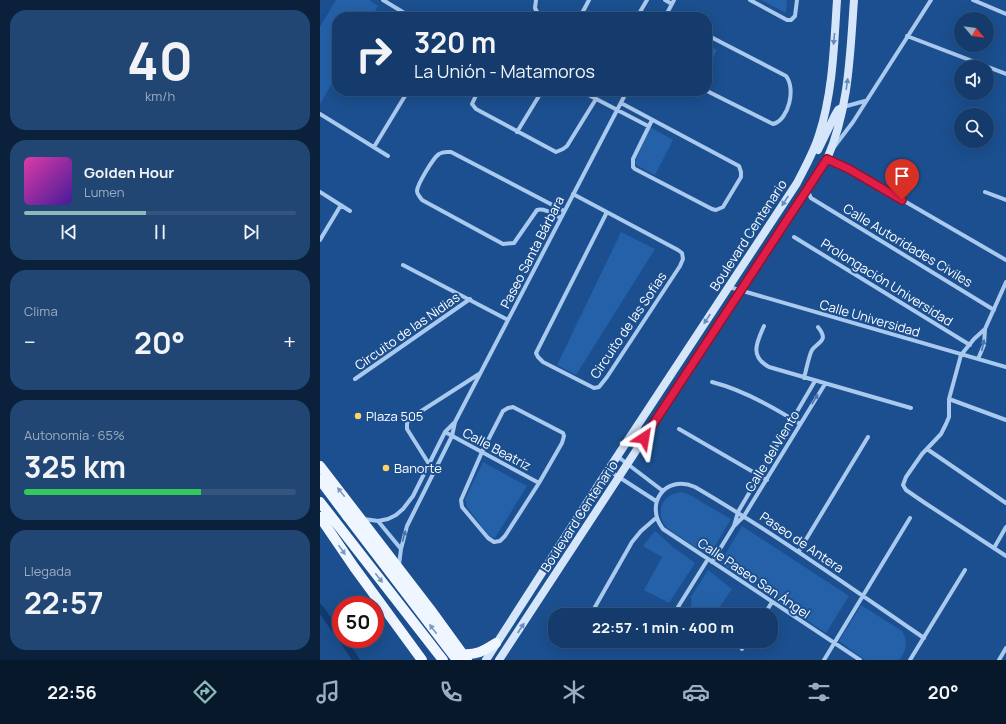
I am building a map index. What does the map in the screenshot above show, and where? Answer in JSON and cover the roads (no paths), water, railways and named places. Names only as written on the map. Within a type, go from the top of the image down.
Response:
[{"type":"main road","name":"Boulevard Centenario","points":[[486,660],[617,455],[797,183],[819,136],[828,102],[837,0]]},
{"type":"main road","name":"Boulevard Centenario","points":[[499,660],[807,190],[828,155],[840,126],[848,77],[854,0]]},
{"type":"main road","points":[[808,162],[819,149],[838,110],[843,107]]},
{"type":"main road","points":[[320,466],[430,609],[460,657]]},
{"type":"main road","points":[[320,480],[460,657]]},
{"type":"main road","points":[[320,502],[443,660]]},
{"type":"main road","points":[[320,517],[354,567],[422,660]]},
{"type":"main road","points":[[460,657],[480,653],[496,643]]},
{"type":"street","points":[[383,0],[403,12]]},
{"type":"street","points":[[536,0],[535,8],[537,12]]},
{"type":"street","points":[[583,12],[589,0]]},
{"type":"street","points":[[640,12],[647,0]]},
{"type":"street","points":[[665,0],[673,2],[668,12]]},
{"type":"street","points":[[750,0],[787,20],[791,20],[795,16],[797,0]]},
{"type":"street","points":[[931,0],[845,133],[828,155],[849,169],[1006,260]]},
{"type":"street","points":[[973,0],[1006,14]]},
{"type":"street","points":[[907,36],[1006,74]]},
{"type":"street","points":[[712,38],[786,76],[789,80],[791,92],[789,104],[783,116],[777,123],[773,124],[712,94]]},
{"type":"street","points":[[374,147],[404,96]]},
{"type":"street","points":[[475,96],[472,100],[474,108],[552,150],[560,151],[567,146],[596,98]]},
{"type":"street","points":[[517,132],[539,96]]},
{"type":"street","points":[[592,96],[648,126]]},
{"type":"street","name":"Paseo Santa Bárbara","points":[[399,567],[400,549],[403,536],[411,516],[452,436],[455,422],[624,96]]},
{"type":"street","points":[[843,107],[865,101]]},
{"type":"street","points":[[621,103],[739,166],[742,172],[741,177],[723,207],[716,210],[712,209],[635,169],[632,164],[633,159],[652,120]]},
{"type":"street","points":[[320,114],[388,156]]},
{"type":"street","points":[[561,218],[545,210],[537,210],[514,243],[503,244],[422,200],[418,195],[417,190],[420,182],[438,155],[444,152],[451,152],[564,211]]},
{"type":"street","points":[[801,199],[811,198],[807,190]]},
{"type":"street","points":[[320,192],[350,211]]},
{"type":"street","points":[[986,192],[1006,200]]},
{"type":"street","name":"Circuito de las Sofias","points":[[573,194],[607,212],[678,250],[682,253],[683,258],[680,266],[607,377],[599,387],[594,388],[542,362],[536,353],[607,212]]},
{"type":"street","name":"Calle Autoridades Civiles","points":[[811,198],[994,310]]},
{"type":"street","points":[[320,240],[341,205]]},
{"type":"street","name":"Prolongación Universidad","points":[[794,237],[970,345]]},
{"type":"street","name":"Circuito de las Nidias","points":[[403,264],[508,320]]},
{"type":"street","points":[[978,360],[984,345],[985,329],[1004,292],[1006,282]]},
{"type":"street","name":"Calle Universidad","points":[[729,286],[1006,367]]},
{"type":"street","name":"Circuito de las Nidias","points":[[355,379],[470,299]]},
{"type":"street","points":[[764,326],[756,346],[756,352],[763,364],[804,378],[911,408]]},
{"type":"street","points":[[804,378],[812,350],[822,340],[823,336],[818,327]]},
{"type":"street","points":[[985,329],[961,355],[949,399],[949,417],[941,434],[922,454],[906,477],[903,486],[906,490],[925,503],[1006,556]]},
{"type":"street","points":[[429,464],[407,429],[407,423],[412,417],[480,374]]},
{"type":"street","name":"Calle del Viento","points":[[734,526],[738,512],[815,381]]},
{"type":"street","points":[[712,382],[740,391],[800,424]]},
{"type":"street","name":"Calle del Viento","points":[[712,562],[734,526],[744,516],[825,384]]},
{"type":"street","points":[[949,399],[1006,420]]},
{"type":"street","points":[[513,407],[563,434],[564,436],[562,443],[539,483],[505,536],[500,541],[494,542],[488,538],[462,507],[461,500],[482,452],[503,411],[508,408],[513,407]]},
{"type":"street","name":"Paseo Santa Bárbara","points":[[362,519],[378,521],[392,517],[403,509],[413,496],[445,432],[455,422]]},
{"type":"street","points":[[679,429],[766,480]]},
{"type":"street","name":"Calle Beatriz","points":[[445,432],[539,483]]},
{"type":"street","points":[[799,551],[868,437]]},
{"type":"street","points":[[927,449],[1006,503]]},
{"type":"street","points":[[595,607],[632,542],[641,531],[656,518],[656,501],[663,491],[617,455]]},
{"type":"street","points":[[608,470],[656,501]]},
{"type":"street","name":"Paseo de Antera","points":[[663,491],[673,485],[688,485],[738,512],[799,551],[924,638]]},
{"type":"street","name":"Calle Paseo San Ángel","points":[[656,518],[663,529],[860,660]]},
{"type":"street","points":[[824,660],[910,518]]},
{"type":"street","points":[[378,521],[400,549]]},
{"type":"street","points":[[994,548],[1006,527]]},
{"type":"street","points":[[678,607],[708,559]]},
{"type":"street","points":[[910,660],[965,570]]},
{"type":"street","points":[[768,608],[772,602]]},
{"type":"street","points":[[999,660],[1006,648]]},
{"type":"waterway","points":[[320,608],[332,625]]},
{"type":"waterway","points":[[348,648],[356,660]]},
{"type":"place","name":"Plaza 505","points":[[358,416]]},
{"type":"place","name":"Banorte","points":[[386,468]]}]
